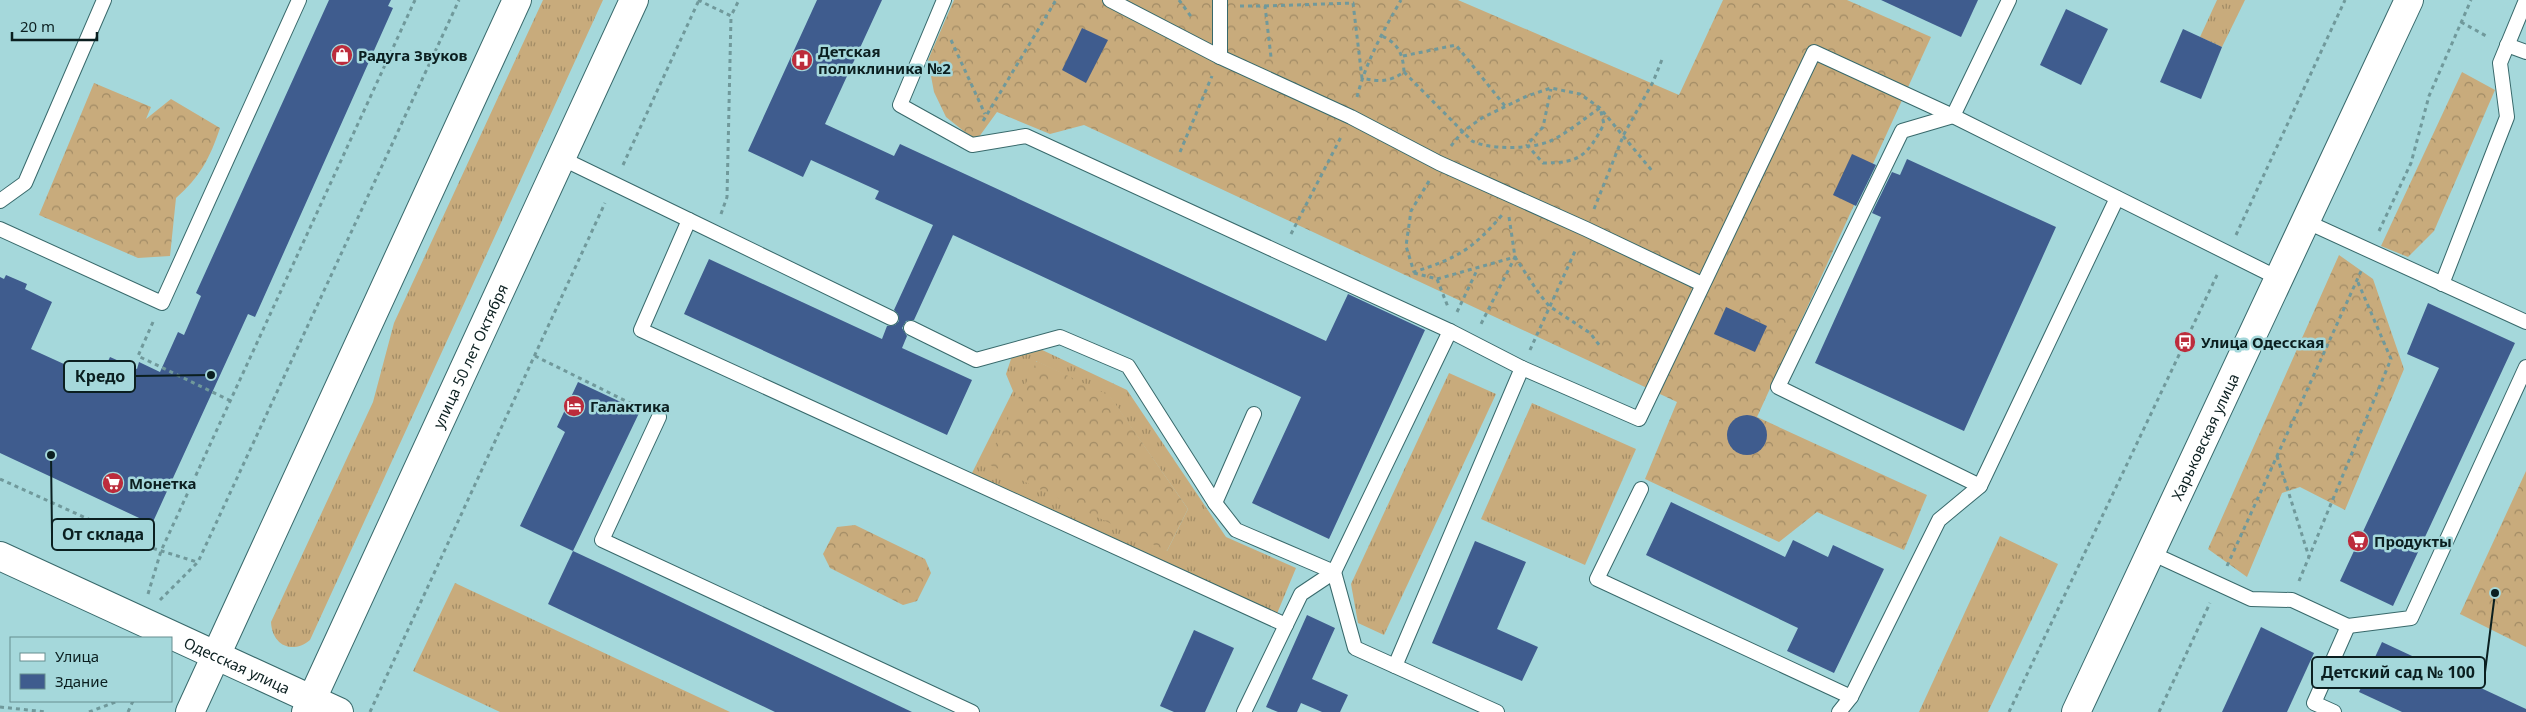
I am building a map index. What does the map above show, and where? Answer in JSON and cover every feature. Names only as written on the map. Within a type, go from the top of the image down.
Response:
[{"type":"main road","points":[[190,712],[516,0]]},
{"type":"main road","name":"улица 50 лет Октября","points":[[309,706],[634,0]]},
{"type":"main road","name":"Харьковская улица","points":[[2076,712],[2409,0]]},
{"type":"main road","name":"Одесская улица","points":[[0,556],[215,655],[309,706],[339,712]]},
{"type":"lane","points":[[0,201],[25,182],[104,0]]},
{"type":"lane","points":[[0,229],[162,303],[299,0]]},
{"type":"lane","points":[[1110,0],[1220,57],[1351,118],[1439,163],[1702,284]]},
{"type":"lane","points":[[1980,486],[1778,387],[1902,131],[1953,116],[2010,0]]},
{"type":"lane","points":[[2442,284],[2506,118],[2500,63],[2526,0]]},
{"type":"lane","points":[[1220,3],[1220,57]]},
{"type":"lane","points":[[941,6],[900,106],[972,145],[1026,136],[1452,325],[1472,343],[1522,368],[1639,419],[1814,52],[1953,116],[2278,278]]},
{"type":"lane","points":[[2507,45],[2526,52]]},
{"type":"lane","points":[[561,158],[891,318]]},
{"type":"lane","points":[[1839,712],[1851,697],[1939,520],[1980,486],[2117,198]]},
{"type":"lane","points":[[690,220],[641,330],[1286,625]]},
{"type":"lane","points":[[2305,221],[2369,252],[2526,322]]},
{"type":"lane","points":[[1244,712],[1301,594],[1334,572],[1452,325]]},
{"type":"lane","points":[[911,328],[976,360],[1060,337],[1128,366],[1216,503],[1236,530],[1334,572]]},
{"type":"lane","points":[[2151,553],[2251,599],[2292,600],[2348,626],[2411,618],[2526,367]]},
{"type":"lane","points":[[1395,666],[1522,368]]},
{"type":"lane","points":[[1216,503],[1254,414]]},
{"type":"lane","points":[[659,417],[602,540],[953,708],[972,712]]},
{"type":"lane","points":[[1641,489],[1597,579],[1851,697]]},
{"type":"lane","points":[[1334,572],[1355,648],[1498,712]]},
{"type":"lane","points":[[2334,712],[2312,707],[2348,626]]},
{"type":"path","points":[[140,620],[162,551],[415,0]]},
{"type":"path","points":[[140,620],[198,562],[459,0]]},
{"type":"path","points":[[370,712],[698,0],[731,16]]},
{"type":"path","points":[[715,233],[727,197],[731,16],[739,0]]},
{"type":"path","points":[[972,145],[986,114],[1056,0]]},
{"type":"path","points":[[2009,712],[2228,253],[2345,0]]},
{"type":"path","points":[[2159,712],[2219,585],[2411,163],[2429,96],[2471,0]]},
{"type":"path","points":[[1220,3],[1266,6],[1353,3],[1362,78],[1376,81],[1392,80],[1404,72]]},
{"type":"path","points":[[941,6],[986,114]]},
{"type":"path","points":[[1266,6],[1273,82]]},
{"type":"path","points":[[2460,22],[2507,45]]},
{"type":"path","points":[[1380,35],[1394,42],[1403,56],[1404,72],[1472,141],[1482,146],[1527,145],[1549,142],[1600,108],[1604,124],[1591,148],[1577,160],[1564,163],[1543,163],[1527,145]]},
{"type":"path","points":[[1403,56],[1456,45],[1505,106]]},
{"type":"path","points":[[1180,152],[1220,57]]},
{"type":"path","points":[[1527,145],[1543,127],[1551,88]]},
{"type":"path","points":[[1507,209],[1515,257],[1549,306],[1590,333],[1600,346]]},
{"type":"path","points":[[1414,272],[1437,278],[1515,257]]},
{"type":"path","points":[[1472,343],[1515,257]]},
{"type":"path","points":[[1452,325],[1478,268]]},
{"type":"path","points":[[1437,278],[1452,325]]},
{"type":"path","points":[[2292,600],[2391,359],[2357,280]]},
{"type":"path","points":[[162,303],[138,356],[231,401]]},
{"type":"path","points":[[534,356],[659,417]]},
{"type":"path","points":[[2277,455],[2309,558]]},
{"type":"path","points":[[0,479],[162,551],[198,562]]},
{"type":"path","points":[[89,712],[115,702]]},
{"type":"path","points":[[0,707],[48,712]]},
{"type":"green space","points":[[543,0],[603,0],[310,640],[296,647],[284,645],[275,637],[271,622],[373,402],[394,323]]},
{"type":"green space","points":[[954,0],[1458,0],[1679,95],[1723,0],[1847,0],[1931,37],[1757,417],[1927,495],[1904,550],[1817,512],[1779,542],[1645,479],[1677,402],[1084,125],[1050,134],[997,112],[976,141],[946,117],[934,92],[928,60]]},
{"type":"green space","points":[[2217,0],[2245,0],[2222,47],[2200,37]]},
{"type":"green space","points":[[2462,72],[2495,90],[2434,231],[2408,257],[2381,246]]},
{"type":"green space","points":[[94,83],[151,107],[146,119],[171,99],[220,128],[212,149],[198,175],[176,198],[170,256],[138,258],[39,215]]},
{"type":"green space","points":[[2339,255],[2373,279],[2404,369],[2345,510],[2300,487],[2282,493],[2247,577],[2208,549]]},
{"type":"green space","points":[[1038,348],[1127,390],[1226,537],[1296,568],[1276,616],[971,475],[1013,391],[1006,374],[1012,356]],"holes":[[[1036,361],[1110,397],[1188,509],[1167,551]]]},
{"type":"green space","points":[[1037,361],[1110,396],[1188,509],[1167,551],[986,463]]},
{"type":"green space","points":[[1449,373],[1496,394],[1384,635],[1358,623],[1351,584]]},
{"type":"green space","points":[[1532,403],[1636,449],[1585,565],[1481,519]]},
{"type":"green space","points":[[2526,471],[2526,647],[2460,614]]},
{"type":"green space","points":[[855,525],[925,559],[931,573],[917,601],[903,605],[830,568],[823,554],[837,527]]},
{"type":"green space","points":[[2000,536],[2058,564],[1988,712],[1919,712]]},
{"type":"green space","points":[[455,583],[730,712],[500,712],[413,671]]},
{"type":"building","points":[[329,0],[391,0],[388,6],[393,8],[255,317],[248,314],[152,524],[0,453],[0,277],[4,279],[6,275],[27,284],[25,289],[52,302],[31,349],[99,380],[110,357],[137,369],[139,362],[160,372],[178,332],[184,335],[201,296],[196,293]]},
{"type":"building","points":[[817,0],[882,0],[825,124],[894,156],[900,144],[1326,341],[1348,294],[1425,330],[1329,539],[1252,503],[1301,397],[953,235],[914,320],[906,321],[902,328],[907,336],[902,348],[972,380],[947,435],[684,314],[709,259],[882,339],[887,326],[895,325],[899,321],[898,314],[894,310],[933,225],[875,199],[879,191],[811,160],[803,177],[748,151]]},
{"type":"building","points":[[1881,0],[1978,0],[1961,37]]},
{"type":"building","points":[[2066,9],[2108,29],[2081,85],[2040,65]]},
{"type":"building","points":[[1082,28],[1108,40],[1086,83],[1062,70]]},
{"type":"building","points":[[2183,29],[2222,47],[2201,99],[2160,82]]},
{"type":"building","points":[[1852,154],[1876,165],[1856,206],[1833,195]]},
{"type":"building","points":[[1907,159],[2056,227],[1964,431],[1815,363],[1881,217],[1872,213],[1892,172],[1900,175]]},
{"type":"building","points":[[2428,303],[2515,343],[2393,606],[2340,581],[2439,368],[2407,354]]},
{"type":"building","points":[[1726,307],[1767,326],[1755,352],[1714,334]]},
{"type":"building","points":[[578,382],[640,411],[573,551],[520,526],[565,432],[557,427]]},
{"type":"building","points":[[1751,415],[1758,418],[1764,424],[1767,435],[1766,443],[1758,452],[1751,455],[1743,455],[1736,452],[1728,443],[1727,431],[1730,424],[1739,416]]},
{"type":"building","points":[[1671,502],[1785,557],[1793,540],[1828,557],[1833,545],[1884,569],[1834,673],[1787,651],[1798,628],[1646,555]]},
{"type":"building","points":[[1475,541],[1526,562],[1497,629],[1538,647],[1522,681],[1432,643]]},
{"type":"building","points":[[573,551],[912,712],[775,712],[548,604]]},
{"type":"building","points":[[1307,615],[1335,628],[1312,679],[1348,695],[1340,712],[1322,712],[1301,703],[1297,712],[1278,712],[1266,707]]},
{"type":"building","points":[[2261,627],[2314,653],[2287,712],[2222,712]]},
{"type":"building","points":[[1194,630],[1234,648],[1205,712],[1174,712],[1160,706]]},
{"type":"building","points":[[2382,642],[2526,709],[2526,712],[2402,712],[2359,692]]},
{"type":"place","name":"Радуга Звуков","points":[[342,55]]},
{"type":"place","name":"Детская поликлиника №2","points":[[802,60]]},
{"type":"place","name":"Улица Одесская","points":[[2185,342]]},
{"type":"place","name":"Кредо","points":[[211,375]]},
{"type":"place","name":"Галактика","points":[[574,406]]},
{"type":"place","name":"От склада","points":[[51,455]]},
{"type":"place","name":"Монетка","points":[[113,483]]},
{"type":"place","name":"Продукты","points":[[2358,541]]},
{"type":"place","name":"Детский сад № 100","points":[[2495,593]]}]
